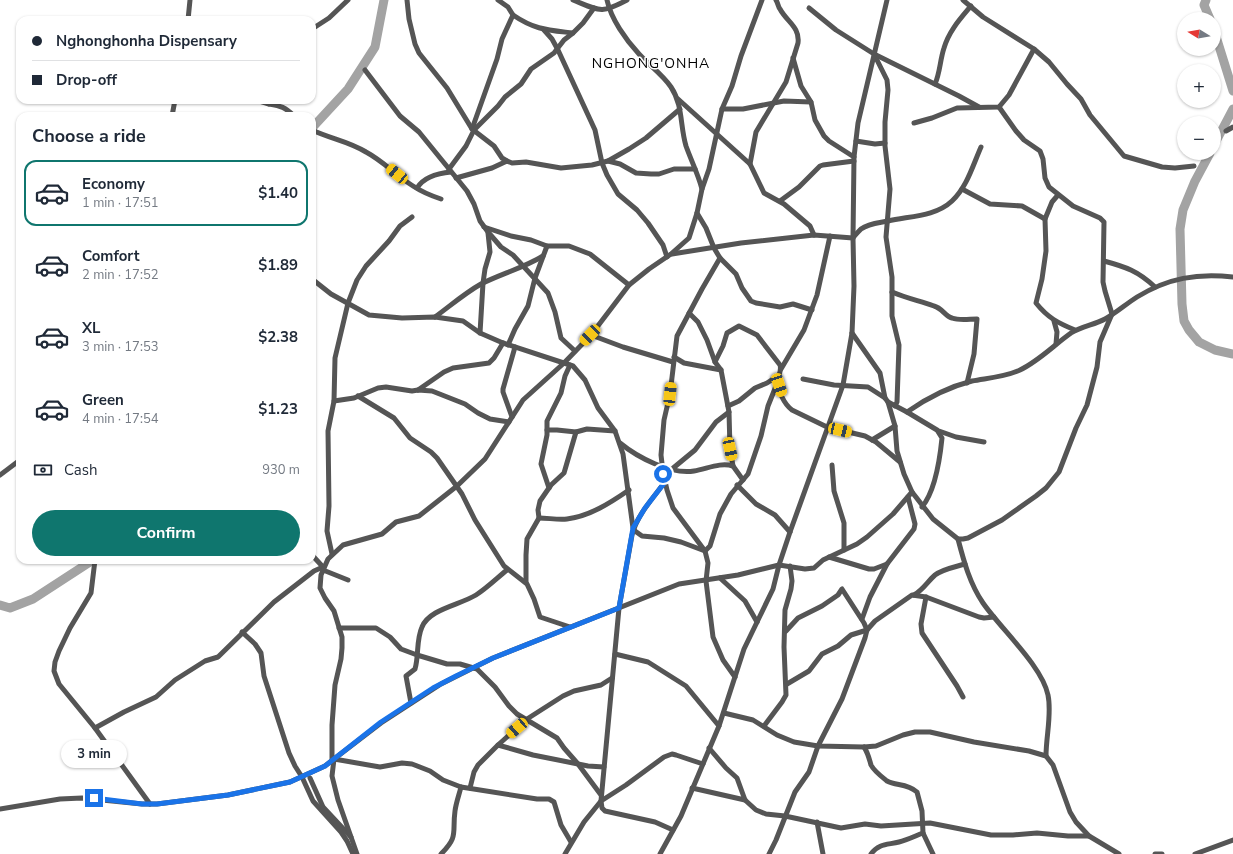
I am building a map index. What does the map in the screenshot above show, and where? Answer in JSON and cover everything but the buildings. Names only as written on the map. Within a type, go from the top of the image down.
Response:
[{"type":"street","points":[[188,16],[190,0]]},
{"type":"street","points":[[316,26],[329,18],[348,0]]},
{"type":"street","points":[[408,0],[409,19],[415,44],[419,53],[447,88],[473,129],[494,146],[502,158],[507,161],[512,163],[526,162],[561,168],[602,163],[638,143],[680,109]]},
{"type":"street","points":[[498,0],[508,7],[513,16],[525,24],[544,30],[573,33]]},
{"type":"street","points":[[573,0],[594,8],[609,9],[627,0]]},
{"type":"street","points":[[607,0],[613,18],[635,50],[666,81],[677,98],[750,164],[764,192],[780,201],[810,226],[814,235]]},
{"type":"street","points":[[357,854],[353,839],[338,800],[332,776],[332,729],[335,685],[342,653],[342,636],[334,611],[320,588],[323,568],[332,554],[343,544],[382,534],[396,522],[419,516],[456,486],[489,454],[523,400],[567,364],[629,285],[649,269],[669,256],[689,238],[709,169],[722,109],[732,86],[740,56],[762,0]]},
{"type":"street","points":[[750,164],[756,132],[772,103],[781,92],[786,82],[798,43],[798,34],[795,27],[780,10],[776,0]]},
{"type":"street","points":[[660,854],[681,816],[719,726],[744,649],[773,589],[790,532],[843,385],[852,333],[854,286],[852,238],[854,159],[856,141],[858,124],[887,0]]},
{"type":"street","points":[[964,0],[983,17],[1034,49],[1055,68],[1081,99],[1090,115],[1124,156],[1162,167],[1175,168],[1194,166]]},
{"type":"street","points":[[935,84],[944,47],[948,38],[955,26],[971,6]]},
{"type":"street","points":[[473,129],[498,106],[505,97],[521,84],[531,69],[558,50],[564,40],[573,33],[594,8]]},
{"type":"street","points":[[809,8],[836,30],[874,54],[979,107]]},
{"type":"street","points":[[417,188],[426,179],[450,171],[466,146],[495,66],[502,39],[513,16]]},
{"type":"street","points":[[544,30],[552,38],[595,130],[602,163],[615,190],[637,210],[648,223],[669,256]]},
{"type":"street","points":[[999,107],[1009,95],[1034,49]]},
{"type":"street","points":[[874,54],[887,80],[888,90],[885,143],[890,189],[886,237],[892,269],[892,316],[899,351],[897,402],[895,406]]},
{"type":"street","points":[[793,58],[801,86],[811,102],[815,120],[824,136],[854,159]]},
{"type":"street","points":[[365,70],[400,116],[419,132],[469,195],[480,221],[488,232],[501,247],[525,266],[548,293],[552,301],[560,338],[575,352]]},
{"type":"street","points":[[677,98],[685,140],[702,189]]},
{"type":"street","points":[[722,109],[745,109],[784,101],[811,102]]},
{"type":"street","points":[[277,104],[283,106],[290,112]]},
{"type":"street","points":[[914,123],[932,118],[957,108],[999,107]]},
{"type":"street","points":[[910,494],[933,519],[958,539],[963,540],[1002,520],[1042,491],[1059,472],[1076,428],[1087,405],[1097,367],[1100,342],[1112,314],[1104,291],[1104,222],[1095,215],[1073,206],[1058,195],[1046,183],[1043,159],[1040,151],[1024,140],[999,107]]},
{"type":"street","points":[[1226,131],[1233,127]]},
{"type":"street","points":[[316,132],[350,142],[379,159],[417,188],[441,200]]},
{"type":"street","points":[[856,141],[876,144],[885,143]]},
{"type":"street","points":[[669,256],[755,242],[814,235],[852,238],[867,226],[933,212],[952,201],[962,189],[981,147]]},
{"type":"street","points":[[780,201],[799,187],[820,166],[854,159]]},
{"type":"street","points":[[456,178],[492,168],[507,161]]},
{"type":"street","points":[[608,161],[620,164],[634,172],[639,173],[656,174],[674,169],[695,168]]},
{"type":"street","points":[[962,189],[990,204],[1022,206],[1045,219]]},
{"type":"street","points":[[1058,195],[1052,202],[1045,219],[1046,251],[1042,279],[1036,303],[1045,314],[1054,320],[1076,330]]},
{"type":"street","points":[[697,213],[720,258],[736,274],[742,288],[753,302],[780,307],[793,304],[812,310]]},
{"type":"street","points":[[332,554],[327,532],[329,506],[327,437],[334,401],[335,358],[348,303],[357,280],[366,266],[389,241],[400,226],[412,217]]},
{"type":"street","points":[[484,227],[547,246],[569,246],[590,254],[629,285]]},
{"type":"street","points":[[480,332],[483,283],[490,252],[488,232]]},
{"type":"street","points":[[663,474],[672,469],[695,450],[728,409],[755,388],[767,383],[780,372],[803,334],[812,310],[817,295],[830,236]]},
{"type":"street","points":[[418,390],[444,372],[454,368],[489,363],[494,358],[506,344],[528,306],[535,278],[547,246]]},
{"type":"street","points":[[435,317],[474,288],[525,266],[543,256]]},
{"type":"street","points":[[720,258],[677,336],[670,394],[662,433],[661,455],[663,474],[668,496],[673,508],[705,551],[708,563],[706,581],[709,618],[714,641],[723,660],[735,676]]},
{"type":"street","points":[[1104,261],[1123,266],[1140,274],[1156,287]]},
{"type":"street","points":[[907,412],[937,393],[967,383],[1013,373],[1027,366],[1076,330],[1104,319],[1137,297],[1156,287],[1181,278],[1198,275],[1233,277]]},
{"type":"street","points":[[316,282],[331,294],[369,315],[402,318],[435,317],[463,321],[480,332],[506,344],[576,368],[586,380],[598,408],[615,431],[620,443],[629,490],[633,528],[619,608],[601,798],[602,808],[605,811],[655,822],[673,830]]},
{"type":"street","points":[[892,292],[935,306],[952,318],[962,320],[978,319],[974,354],[967,383]]},
{"type":"street","points":[[689,313],[698,322],[707,340],[715,362],[721,370],[728,409],[730,449],[733,466],[744,480]]},
{"type":"street","points":[[1054,320],[1057,332],[1056,344]]},
{"type":"street","points":[[705,551],[710,546],[720,514],[730,494],[748,474],[757,452],[768,406],[778,382],[780,372],[778,363],[757,335],[739,326],[727,333],[723,346],[715,362]]},
{"type":"street","points":[[852,333],[880,373],[886,400],[895,426],[895,445],[910,494],[915,524],[914,529],[887,564],[870,597],[862,619]]},
{"type":"street","points":[[590,335],[623,347],[684,363],[721,370]]},
{"type":"street","points":[[510,420],[503,388],[515,347]]},
{"type":"street","points":[[549,488],[541,464],[549,416],[561,393],[567,364]]},
{"type":"street","points":[[803,379],[828,384],[868,387],[895,406],[938,431],[956,437],[984,442]]},
{"type":"street","points":[[778,382],[784,401],[792,410],[827,427],[865,436],[889,452],[900,463]]},
{"type":"street","points":[[334,401],[354,398],[378,388],[386,387],[412,391],[435,391],[465,404],[490,419],[510,420]]},
{"type":"street","points":[[358,396],[394,418],[410,438],[431,452],[441,463],[456,486],[475,520],[507,570],[526,582],[531,591],[540,617],[570,627]]},
{"type":"street","points":[[872,440],[895,426]]},
{"type":"street","points":[[547,430],[576,432],[587,429],[615,431]]},
{"type":"street","points":[[922,507],[928,498],[937,471],[942,438],[938,431]]},
{"type":"street","points":[[526,582],[527,539],[539,518],[539,504],[549,488],[564,473],[576,432]]},
{"type":"street","points":[[620,443],[636,455],[662,467],[689,472],[723,464],[733,466]]},
{"type":"street","points":[[0,476],[16,463]]},
{"type":"street","points":[[832,465],[834,488],[844,523],[844,550]]},
{"type":"street","points":[[633,528],[645,508],[665,482]]},
{"type":"street","points":[[737,486],[756,504],[780,520],[790,532]]},
{"type":"street","points":[[539,518],[566,519],[586,514],[596,510],[629,490]]},
{"type":"street","points":[[0,809],[60,799],[82,798],[150,804],[236,794],[279,785],[302,777],[333,760],[381,722],[441,684],[472,668],[570,627],[673,586],[706,581],[780,565],[811,569],[829,557],[857,544],[867,537],[893,514],[910,494]]},
{"type":"street","points":[[633,528],[642,536],[664,538],[705,551]]},
{"type":"street","points":[[958,539],[974,589],[985,606],[1031,664],[1046,689],[1049,708],[1046,756]]},
{"type":"street","points":[[829,557],[870,569],[887,564]]},
{"type":"street","points":[[316,559],[323,568],[348,580]]},
{"type":"street","points":[[95,564],[91,593],[70,628],[59,651],[55,662],[54,671],[59,684],[95,728],[150,804]]},
{"type":"street","points":[[769,854],[773,848],[795,792],[811,768],[818,746],[842,700],[867,630],[875,621],[908,597],[924,588],[935,575],[965,564]]},
{"type":"street","points":[[764,726],[786,695],[787,684],[784,647],[786,631],[785,610],[792,581],[790,566]]},
{"type":"street","points":[[95,728],[156,697],[175,680],[205,662],[218,657],[274,602],[314,571],[323,568]]},
{"type":"street","points":[[411,703],[406,678],[407,674],[415,669],[420,631],[426,619],[438,611],[476,595],[507,570]]},
{"type":"street","points":[[720,578],[745,601],[758,622]]},
{"type":"street","points":[[786,631],[798,618],[822,606],[838,594],[842,589],[862,619],[867,630]]},
{"type":"street","points":[[914,594],[979,617],[994,617]]},
{"type":"street","points":[[926,597],[921,624],[922,633],[963,697]]},
{"type":"street","points":[[339,628],[379,629],[390,637],[401,649],[441,662],[477,668],[517,714],[555,736],[578,764],[601,798]]},
{"type":"street","points":[[787,684],[809,671],[822,654],[841,644],[851,635],[867,630]]},
{"type":"street","points":[[242,632],[255,644],[261,653],[264,676],[289,754],[313,801],[341,832],[353,854]]},
{"type":"street","points":[[615,654],[648,662],[686,686],[719,726]]},
{"type":"street","points":[[470,788],[476,768],[498,745],[527,719],[563,696],[574,691],[601,685],[612,678]]},
{"type":"street","points":[[724,712],[753,720],[777,735],[794,742],[818,746],[876,746],[903,735],[915,732],[930,732],[974,742],[1029,751],[1046,756],[1053,765],[1070,812],[1076,822],[1089,836],[1119,854]]},
{"type":"street","points":[[498,745],[533,755],[604,768]]},
{"type":"street","points":[[864,747],[869,754],[873,768],[885,779],[892,783],[904,784],[917,792],[922,811],[923,833],[933,854]]},
{"type":"street","points":[[709,748],[737,778],[745,800],[756,810],[766,814],[785,816],[845,828],[865,824],[881,826],[934,823],[991,835],[1037,833],[1068,836],[1089,836]]},
{"type":"street","points":[[565,854],[571,842],[601,798],[666,756],[676,755],[703,764]]},
{"type":"street","points":[[333,760],[380,767],[402,763],[412,764],[430,771],[442,780],[461,787],[551,800],[555,804],[563,829],[571,842]]},
{"type":"street","points":[[310,778],[323,807],[353,839]]},
{"type":"street","points":[[441,854],[453,839],[455,828],[454,811],[461,787]]},
{"type":"street","points":[[692,788],[745,800]]},
{"type":"street","points":[[817,822],[823,854]]},
{"type":"street","points":[[871,854],[875,849],[886,844],[899,842],[923,833]]},
{"type":"street","points":[[1195,854],[1233,840]]},
{"type":"street","points":[[773,848],[775,854]]},
{"type":"street","points":[[1155,854],[1162,854]]},
{"type":"waterway","points":[[316,124],[348,89],[375,47],[384,0]]},
{"type":"waterway","points":[[1206,0],[1204,5],[1207,12]]},
{"type":"waterway","points":[[1221,52],[1233,91]]},
{"type":"waterway","points":[[1221,132],[1233,109]]},
{"type":"waterway","points":[[1206,160],[1195,181],[1183,210],[1180,229],[1182,304],[1184,321],[1199,342],[1215,350],[1233,354]]},
{"type":"waterway","points":[[0,605],[10,608],[33,599],[87,564]]},
{"type":"district","name":"NGHONG'ONHA","points":[[651,63]]},
{"type":"route","points":[[94,798],[142,804],[157,804],[228,795],[258,790],[290,782],[325,766],[381,722],[385,721],[433,688],[493,658],[619,608],[633,528],[645,508],[665,482],[663,474]]}]
